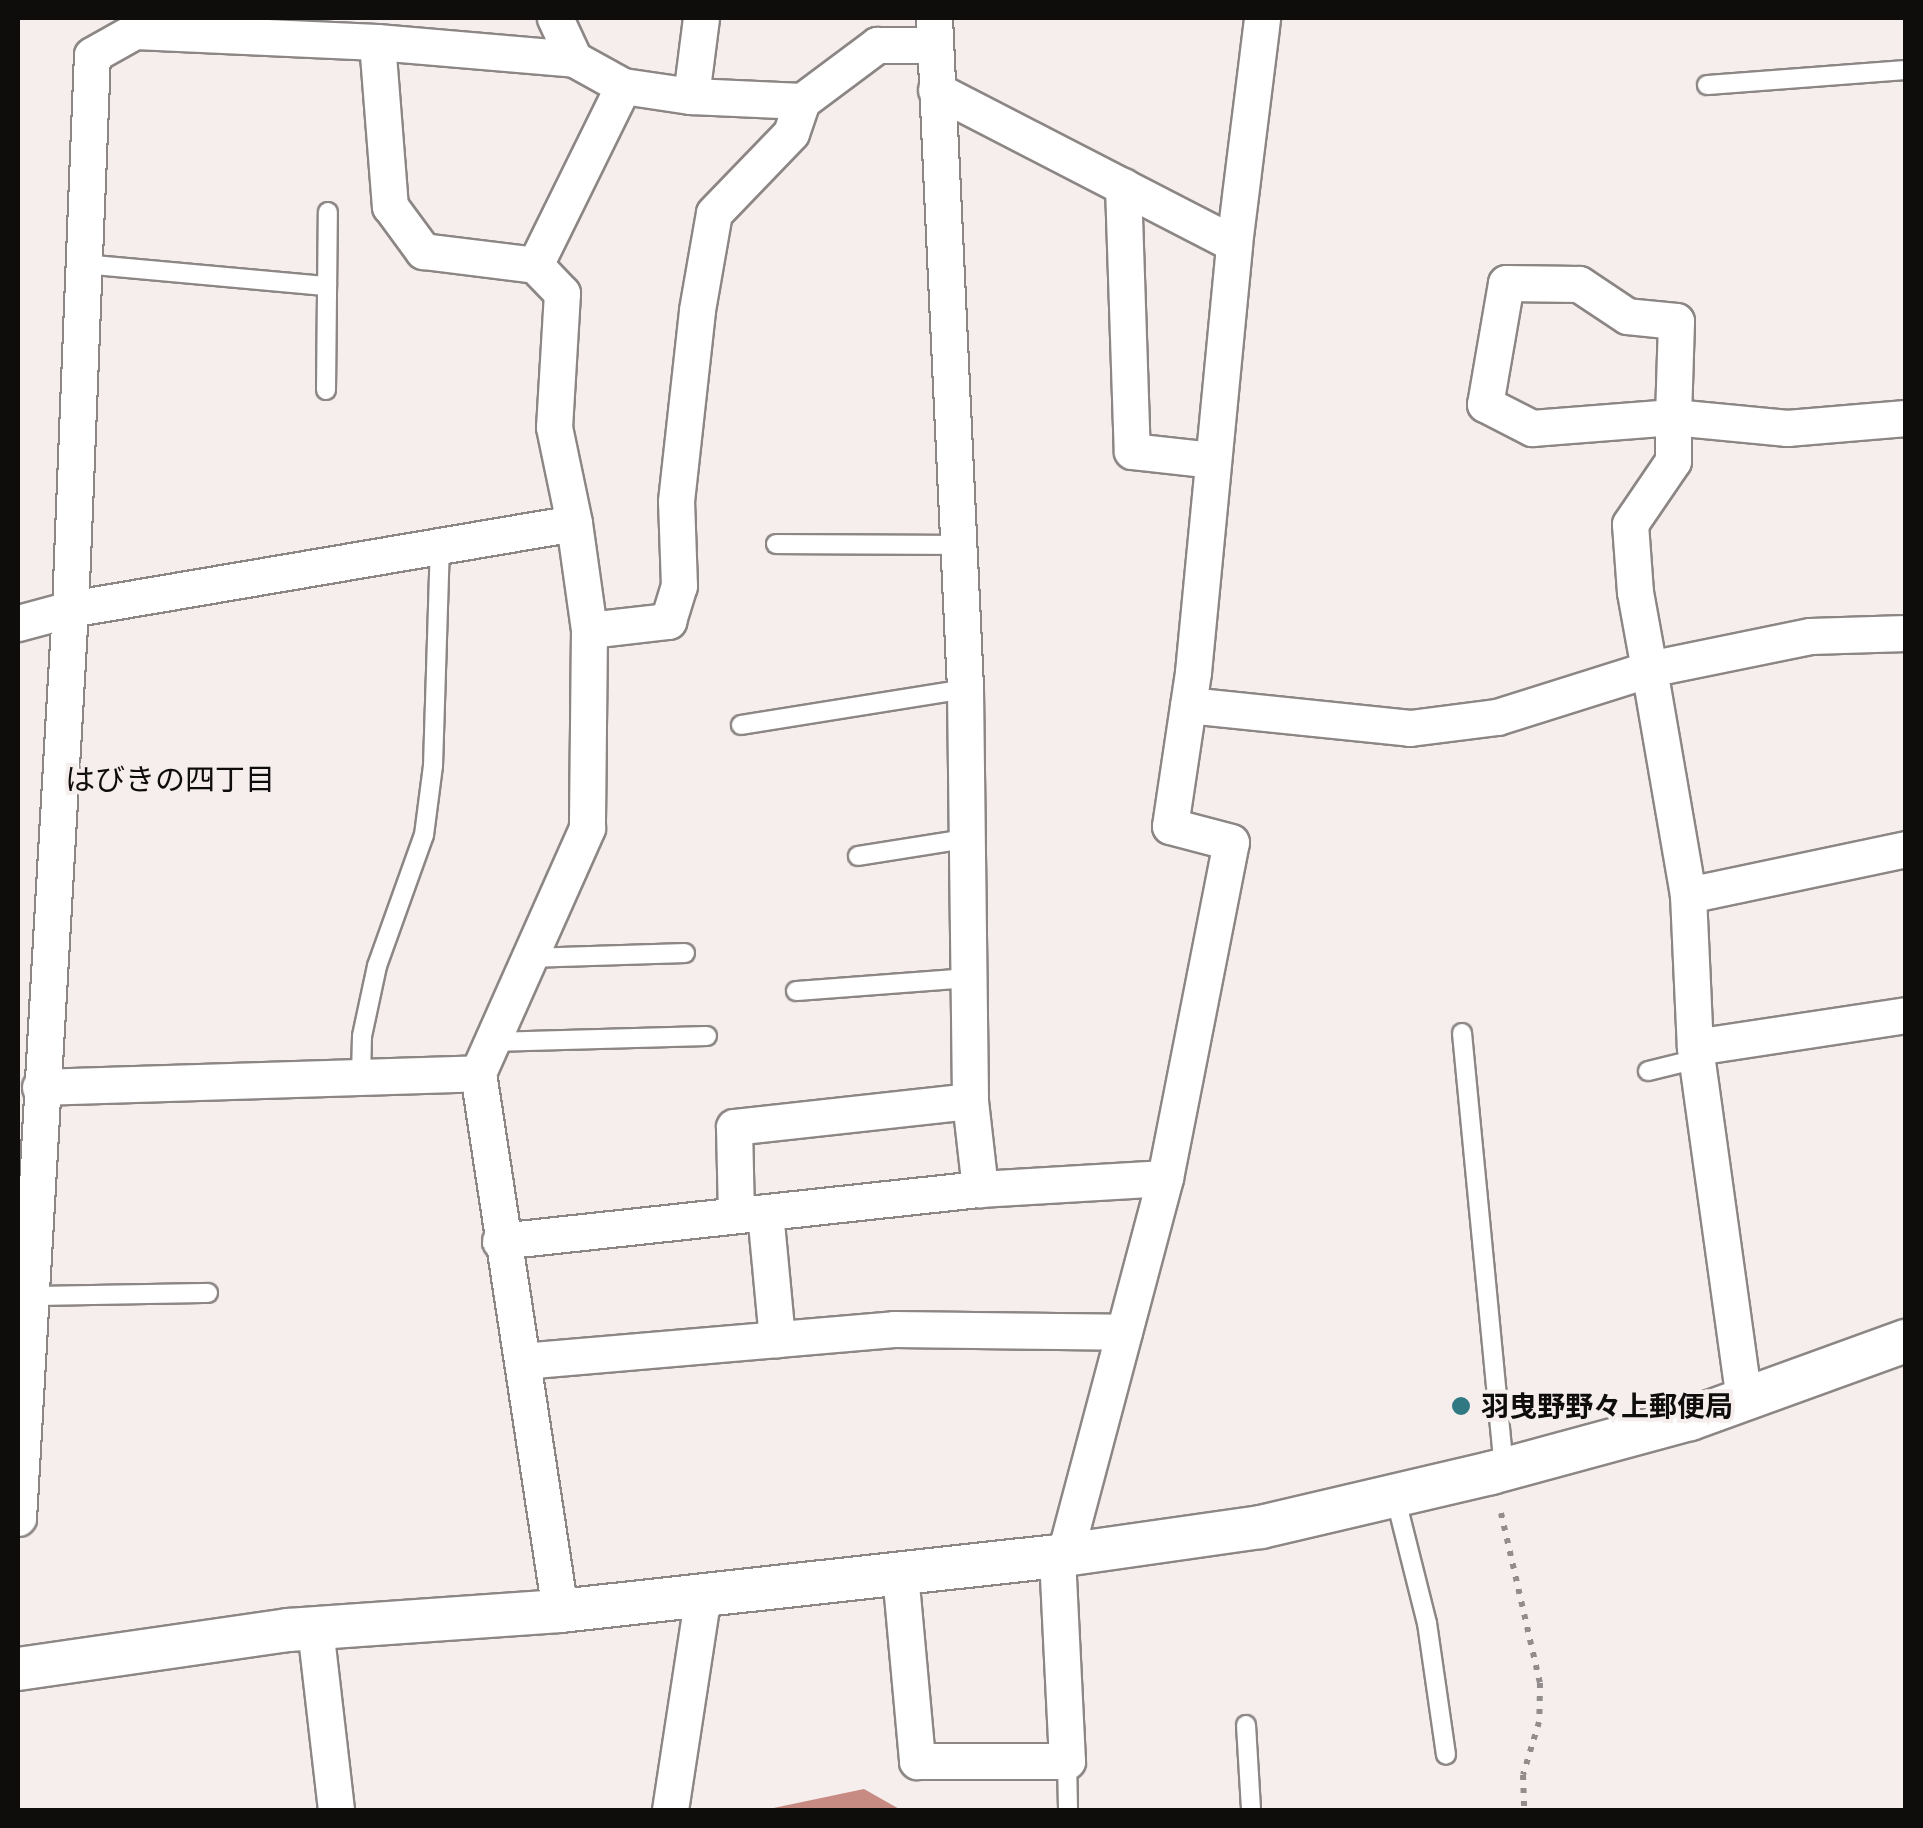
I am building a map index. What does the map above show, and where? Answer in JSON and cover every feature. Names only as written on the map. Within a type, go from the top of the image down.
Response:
[{"type":"street","points":[[555,18],[574,59]]},
{"type":"street","points":[[691,96],[701,18]]},
{"type":"street","points":[[900,1573],[917,1761],[1068,1761],[1061,1556],[1165,1178],[1231,842],[1170,826],[1188,704],[1234,244],[1262,18]]},
{"type":"street","points":[[18,1518],[32,1296],[29,1082],[70,608],[92,54],[135,31],[378,42],[574,59],[623,86],[691,96],[802,101]]},
{"type":"street","points":[[589,630],[668,621],[678,586],[676,501],[714,214],[792,133],[802,101],[877,45],[933,31],[965,688],[970,1101],[980,1188]]},
{"type":"street","points":[[378,42],[390,206],[423,250],[535,265],[562,293],[554,427],[574,522],[589,630],[587,828],[485,1057],[500,1241],[560,1610]]},
{"type":"street","points":[[535,265],[623,86]]},
{"type":"street","points":[[936,90],[1234,244]]},
{"type":"street","points":[[1123,186],[1132,451],[1213,460]]},
{"type":"street","points":[[1744,1399],[1696,1053],[1688,895],[1635,592],[1630,524],[1673,461],[1673,416],[1676,321],[1627,316],[1579,284],[1506,283],[1485,404],[1532,428],[1673,416],[1787,428],[1906,418]]},
{"type":"street","points":[[18,623],[70,608],[574,522]]},
{"type":"street","points":[[1188,704],[1410,728],[1498,717],[1648,669],[1810,636],[1906,633]]},
{"type":"street","points":[[1688,895],[1906,849]]},
{"type":"street","points":[[1696,1053],[1906,1015]]},
{"type":"street","points":[[29,1082],[362,1077],[485,1057]]},
{"type":"street","points":[[777,1339],[734,1128],[970,1101]]},
{"type":"street","points":[[500,1241],[980,1188],[1165,1178]]},
{"type":"street","points":[[522,1361],[894,1329],[1124,1332]]},
{"type":"street","points":[[18,1669],[315,1628],[703,1595],[1061,1556],[1262,1527],[1498,1472],[1744,1399],[1906,1341]]},
{"type":"street","points":[[670,1810],[703,1595]]},
{"type":"street","points":[[315,1628],[336,1810]]},
{"type":"lane","points":[[1706,85],[1906,70]]},
{"type":"lane","points":[[326,390],[328,212]]},
{"type":"lane","points":[[84,264],[327,286]]},
{"type":"lane","points":[[776,544],[958,544]]},
{"type":"lane","points":[[362,1077],[362,1036],[377,966],[424,836],[433,766],[440,545]]},
{"type":"lane","points":[[741,724],[965,688]]},
{"type":"lane","points":[[858,856],[965,838]]},
{"type":"lane","points":[[529,958],[685,953]]},
{"type":"lane","points":[[796,991],[968,978]]},
{"type":"lane","points":[[1462,1033],[1498,1472]]},
{"type":"lane","points":[[485,1057],[707,1036]]},
{"type":"lane","points":[[1648,1070],[1696,1053]]},
{"type":"lane","points":[[32,1296],[208,1292]]},
{"type":"lane","points":[[1395,1496],[1427,1622],[1446,1756]]},
{"type":"lane","points":[[1246,1725],[1252,1810]]},
{"type":"lane","points":[[1068,1761],[1068,1810]]},
{"type":"path","points":[[1498,1472],[1540,1683],[1540,1722],[1523,1774],[1524,1810]]},
{"type":"shaded area","points":[[864,1789],[901,1810],[764,1810]]},
{"type":"place","name":"羽曳野野々上郵便局","points":[[1461,1406]]},
{"type":"district","name":"はびきの四丁目","points":[[170,779]]}]
